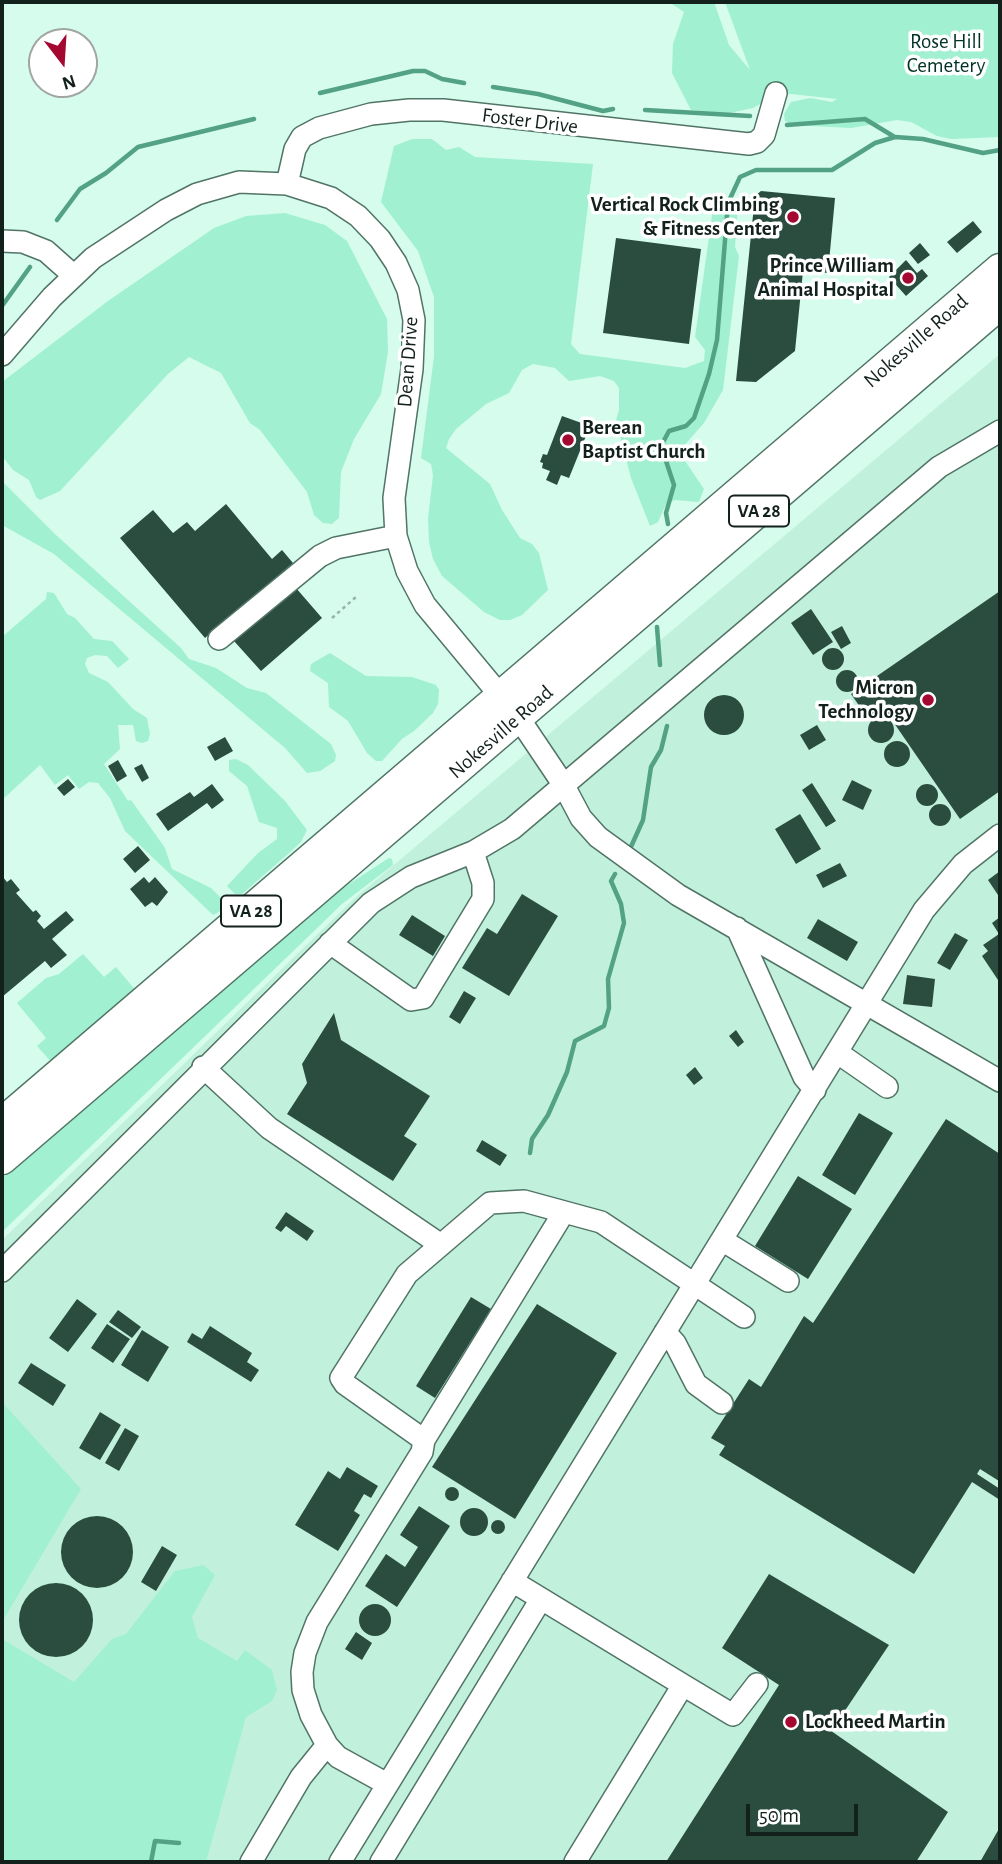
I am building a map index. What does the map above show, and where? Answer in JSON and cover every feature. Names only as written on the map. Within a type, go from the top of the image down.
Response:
[{"type":"highway","name":"Nokesville Road","points":[[2,1159],[161,1005],[509,707],[1000,269]]},
{"type":"highway","name":"Nokesville Road","points":[[509,707],[1000,304]]},
{"type":"highway","name":"Nokesville Road","points":[[2,1123],[161,1005]]},
{"type":"street","name":"Foster Drive","points":[[287,184],[295,149],[302,137],[318,128],[371,114],[443,110],[749,144],[757,142],[764,135],[776,93]]},
{"type":"street","name":"Dean Drive","points":[[73,275],[120,239],[197,194],[239,182],[287,184],[331,198],[358,216],[388,250],[408,290],[415,334],[395,478],[396,536],[407,571],[425,605],[509,707],[563,784],[581,818],[598,837],[678,895],[1000,1080]]},
{"type":"street","points":[[2,242],[23,243],[46,251],[73,275],[2,355]]},
{"type":"street","points":[[2,1271],[204,1067],[330,943],[390,889],[473,852],[512,829],[939,467],[1000,431]]},
{"type":"street","points":[[219,639],[320,556],[336,548],[396,536]]},
{"type":"street","points":[[340,1862],[924,910],[963,864],[1000,835]]},
{"type":"street","points":[[330,943],[411,1000],[423,998],[483,899],[483,883],[473,852]]},
{"type":"street","points":[[737,928],[804,1077],[815,1090]]},
{"type":"street","points":[[838,1053],[887,1087]]},
{"type":"street","points":[[204,1067],[269,1128],[442,1245]]},
{"type":"street","points":[[424,1440],[345,1384],[341,1377],[407,1274],[479,1211],[495,1201],[524,1201],[601,1222],[744,1317]]},
{"type":"street","points":[[387,1784],[338,1757],[327,1745],[311,1715],[303,1689],[305,1653],[317,1622],[422,1452],[424,1440],[564,1212]]},
{"type":"street","points":[[722,1240],[788,1281]]},
{"type":"street","points":[[665,1332],[675,1343],[696,1384],[722,1403]]},
{"type":"street","points":[[512,1581],[733,1715],[757,1684]]},
{"type":"street","points":[[381,1862],[541,1599]]},
{"type":"street","points":[[575,1862],[683,1685]]},
{"type":"street","points":[[424,1725],[454,1742]]},
{"type":"street","points":[[251,1862],[301,1777],[327,1745]]},
{"type":"path","points":[[332,618],[356,597]]},
{"type":"shaded area","name":"Micron Technology","points":[[1000,354],[1000,1862],[186,1862],[87,1727],[2,1672],[2,1240],[357,896]]},
{"type":"green space","name":"Rose Hill Cemetery","points":[[669,2],[714,2],[729,45],[750,70],[725,2],[1000,2],[1000,137],[951,139],[937,136],[911,122],[897,120],[851,128],[793,125],[785,121],[784,114],[791,102],[810,98],[832,102],[837,99],[764,91],[762,103],[753,108],[725,114],[691,110],[672,73],[673,44],[684,12]]},
{"type":"green space","points":[[412,139],[432,139],[446,150],[459,147],[475,157],[593,164],[571,344],[580,354],[685,368],[704,361],[705,350],[695,337],[715,194],[738,204],[735,247],[739,256],[723,390],[704,423],[681,449],[683,458],[704,489],[699,502],[675,500],[666,504],[658,522],[650,526],[631,478],[616,420],[619,388],[614,381],[600,376],[569,381],[555,368],[533,364],[522,370],[509,393],[486,404],[456,429],[449,439],[446,448],[490,484],[502,510],[520,538],[532,544],[539,553],[548,590],[522,615],[510,620],[500,620],[484,612],[442,576],[433,559],[429,542],[428,519],[433,475],[431,464],[421,458],[434,356],[434,297],[418,251],[381,202],[394,146]]},
{"type":"green space","points":[[285,213],[325,225],[347,241],[387,319],[388,352],[381,394],[354,439],[341,472],[339,518],[332,524],[323,523],[314,515],[307,492],[260,430],[250,423],[221,373],[189,357],[168,374],[60,491],[40,500],[36,497],[29,480],[13,470],[2,456],[2,382],[108,301],[214,228],[246,216]]},
{"type":"green space","points":[[2,481],[56,535],[181,648],[189,659],[216,668],[247,688],[266,693],[331,744],[336,755],[335,761],[320,771],[307,773],[285,748],[54,554],[2,525]]},
{"type":"green space","points":[[47,592],[54,593],[67,614],[75,618],[94,639],[112,641],[129,659],[118,668],[107,656],[95,655],[87,658],[85,664],[89,673],[108,682],[133,709],[147,718],[150,734],[148,741],[136,741],[133,725],[118,725],[120,749],[104,764],[128,801],[131,800],[165,848],[172,869],[211,888],[228,905],[217,913],[213,915],[125,831],[110,798],[98,783],[89,782],[79,789],[68,775],[55,785],[40,765],[2,800],[2,637],[46,599]]},
{"type":"green space","points":[[330,653],[366,676],[412,677],[436,685],[439,690],[438,704],[433,713],[402,739],[382,761],[376,761],[367,753],[348,721],[329,707],[328,683],[310,671],[311,664]]},
{"type":"green space","points":[[236,759],[248,765],[285,801],[307,830],[301,842],[242,894],[235,894],[227,886],[258,853],[277,839],[277,828],[259,822],[247,786],[229,771],[229,760]]},
{"type":"green space","points":[[389,858],[392,859],[393,865],[342,904],[2,1232],[2,1178],[335,893]]},
{"type":"green space","points":[[83,954],[104,977],[116,967],[137,992],[53,1064],[37,1046],[46,1038],[17,1003],[46,978],[59,974]]},
{"type":"green space","points":[[2,1402],[81,1489],[2,1622]]},
{"type":"green space","points":[[203,1565],[215,1575],[192,1617],[198,1638],[237,1661],[245,1650],[272,1670],[277,1690],[272,1701],[246,1717],[206,1862],[2,1862],[2,1639],[74,1682],[112,1639],[126,1634],[175,1571]]},
{"type":"building","points":[[761,191],[835,198],[828,273],[803,271],[795,351],[756,382],[736,381],[755,196]]},
{"type":"building","points":[[973,221],[982,232],[957,253],[947,242]]},
{"type":"building","points":[[616,238],[701,249],[689,344],[603,333]]},
{"type":"building","points":[[920,243],[930,255],[918,264],[909,253]]},
{"type":"building","name":"Prince William Animal Hospital","points":[[906,260],[917,273],[922,269],[928,276],[906,296],[889,277]]},
{"type":"building","name":"Berean Baptist Church","points":[[562,416],[590,426],[569,478],[561,475],[557,485],[546,480],[550,471],[542,468],[543,463],[540,462],[543,454],[547,455]]},
{"type":"building","points":[[226,504],[272,559],[282,550],[293,563],[205,638],[120,538],[153,510],[173,533],[187,522],[195,531]]},
{"type":"building","points":[[296,588],[322,618],[261,671],[234,641]]},
{"type":"building","name":"Micron Technology","points":[[1000,591],[1000,791],[960,819],[883,707],[867,717],[851,694]]},
{"type":"building","points":[[811,609],[833,642],[813,655],[791,623]]},
{"type":"building","points":[[842,626],[851,643],[841,649],[831,632]]},
{"type":"building","points":[[833,648],[841,651],[844,659],[841,667],[833,670],[825,667],[822,659],[825,651]]},
{"type":"building","points":[[843,670],[851,670],[858,677],[858,685],[851,692],[843,692],[836,685],[836,677]]},
{"type":"building","points":[[724,695],[732,696],[738,701],[743,707],[743,723],[738,729],[732,734],[724,735],[716,734],[710,729],[705,723],[704,715],[705,707],[710,701],[716,696]]},
{"type":"building","points":[[881,717],[890,721],[894,730],[890,739],[881,743],[872,739],[868,730],[872,721]]},
{"type":"building","points":[[817,725],[826,740],[809,750],[800,735]]},
{"type":"building","points":[[225,737],[233,751],[215,761],[207,747]]},
{"type":"building","points":[[897,741],[906,745],[910,754],[906,763],[897,767],[888,763],[884,754],[888,745]]},
{"type":"building","points":[[118,760],[127,776],[117,782],[108,766]]},
{"type":"building","points":[[142,764],[149,778],[142,782],[134,768]]},
{"type":"building","points":[[68,779],[75,787],[64,796],[57,788]]},
{"type":"building","points":[[852,780],[872,790],[863,810],[842,800]]},
{"type":"building","points":[[812,783],[836,821],[826,827],[802,790]]},
{"type":"building","points":[[212,784],[224,800],[212,809],[207,803],[168,831],[156,814],[190,792],[194,797]]},
{"type":"building","points":[[927,784],[935,787],[938,795],[935,803],[927,806],[919,803],[916,795],[919,787]]},
{"type":"building","points":[[936,804],[944,804],[951,811],[951,819],[944,826],[936,826],[929,819],[929,811]]},
{"type":"building","points":[[800,814],[821,849],[796,864],[775,829]]},
{"type":"building","points":[[138,846],[150,860],[135,873],[123,859]]},
{"type":"building","points":[[840,863],[847,876],[823,888],[816,875]]},
{"type":"building","points":[[1000,871],[1000,898],[988,880]]},
{"type":"building","points":[[2,876],[7,882],[11,879],[20,890],[16,893],[33,912],[36,910],[41,916],[37,921],[44,929],[66,911],[74,920],[52,939],[67,955],[51,968],[45,961],[2,997]]},
{"type":"building","points":[[144,877],[149,883],[155,877],[168,892],[157,906],[152,902],[145,907],[130,889]]},
{"type":"building","points":[[522,894],[558,916],[509,996],[462,968],[487,928],[497,934]]},
{"type":"building","points":[[412,915],[445,936],[433,956],[399,935]]},
{"type":"building","points":[[1000,917],[1000,983],[982,956],[988,951],[983,945],[999,934],[992,923]]},
{"type":"building","points":[[818,919],[858,942],[847,961],[807,938]]},
{"type":"building","points":[[955,933],[968,940],[950,970],[937,963]]},
{"type":"building","points":[[907,975],[935,979],[932,1007],[903,1004]]},
{"type":"building","points":[[464,991],[476,998],[460,1024],[449,1017]]},
{"type":"building","points":[[334,1013],[341,1040],[430,1096],[404,1136],[417,1144],[393,1181],[287,1114],[307,1083],[302,1064]]},
{"type":"building","points":[[736,1030],[744,1042],[738,1047],[729,1036]]},
{"type":"building","points":[[695,1067],[703,1078],[694,1085],[686,1075]]},
{"type":"building","points":[[859,1113],[893,1133],[855,1195],[822,1175]]},
{"type":"building","points":[[946,1119],[1000,1154],[1000,1478],[999,1481],[980,1469],[977,1474],[1000,1489],[1000,1500],[972,1482],[914,1574],[719,1455],[725,1446],[711,1438],[749,1379],[761,1387],[804,1316],[813,1323]]},
{"type":"building","points":[[482,1140],[507,1155],[500,1166],[476,1151]]},
{"type":"building","points":[[798,1176],[852,1209],[808,1279],[755,1246]]},
{"type":"building","points":[[286,1212],[314,1231],[307,1241],[286,1226],[281,1232],[275,1228]]},
{"type":"building","points":[[471,1297],[491,1309],[435,1398],[416,1386]]},
{"type":"building","points":[[77,1299],[97,1314],[68,1352],[49,1338]]},
{"type":"building","points":[[537,1304],[617,1353],[515,1519],[432,1467]]},
{"type":"building","points":[[118,1310],[141,1327],[132,1338],[109,1322]]},
{"type":"building","points":[[107,1324],[130,1339],[113,1363],[91,1348]]},
{"type":"building","points":[[210,1326],[252,1353],[247,1362],[259,1370],[251,1382],[187,1342],[192,1333],[202,1339]]},
{"type":"building","points":[[142,1330],[169,1347],[148,1382],[121,1365]]},
{"type":"building","points":[[31,1363],[66,1385],[53,1406],[18,1383]]},
{"type":"building","points":[[100,1412],[121,1425],[100,1460],[79,1448]]},
{"type":"building","points":[[125,1428],[139,1436],[119,1471],[105,1463]]},
{"type":"building","points":[[347,1467],[378,1486],[371,1498],[364,1494],[354,1511],[360,1515],[338,1551],[295,1525],[328,1471],[340,1479]]},
{"type":"building","points":[[449,1487],[455,1487],[459,1494],[455,1501],[449,1501],[445,1497],[445,1491]]},
{"type":"building","points":[[419,1506],[450,1526],[397,1607],[365,1586],[386,1554],[405,1567],[418,1547],[400,1535]]},
{"type":"building","points":[[474,1508],[484,1512],[488,1522],[484,1532],[474,1536],[464,1532],[460,1522],[464,1512]]},
{"type":"building","points":[[97,1516],[111,1519],[123,1526],[130,1538],[133,1552],[130,1566],[123,1578],[111,1585],[97,1588],[83,1585],[71,1578],[64,1566],[61,1552],[64,1538],[71,1526],[83,1519]]},
{"type":"building","points":[[495,1520],[501,1520],[505,1527],[501,1534],[495,1534],[491,1530],[491,1524]]},
{"type":"building","points":[[162,1546],[177,1555],[156,1591],[141,1582]]},
{"type":"building","name":"Lockheed Martin","points":[[769,1574],[889,1645],[840,1718],[832,1713],[824,1726],[948,1812],[916,1862],[666,1862],[779,1685],[722,1648]]},
{"type":"building","points":[[56,1583],[70,1586],[82,1594],[90,1606],[93,1620],[90,1634],[82,1646],[70,1654],[56,1657],[42,1654],[30,1646],[22,1634],[19,1620],[22,1606],[30,1594],[42,1586]]},
{"type":"building","points":[[375,1604],[387,1608],[391,1620],[387,1632],[375,1636],[363,1632],[359,1620],[363,1608]]},
{"type":"building","points":[[356,1632],[372,1643],[362,1660],[345,1649]]},
{"type":"building","points":[[1000,1827],[1000,1862],[980,1862]]},
{"type":"waterway","points":[[320,93],[413,71],[425,71],[442,79],[464,83]]},
{"type":"waterway","points":[[493,87],[538,94],[603,111],[613,109]]},
{"type":"waterway","points":[[645,110],[750,116]]},
{"type":"waterway","points":[[57,220],[80,189],[106,173],[138,147],[254,119]]},
{"type":"waterway","points":[[787,125],[865,119],[893,136]]},
{"type":"waterway","points":[[668,524],[666,513],[674,485],[661,446],[669,431],[686,426],[694,418],[709,374],[717,340],[728,203],[740,177],[756,170],[832,170],[875,143],[895,137],[923,139],[983,153],[1000,150]]},
{"type":"waterway","points":[[2,306],[30,267]]},
{"type":"waterway","points":[[657,627],[660,665]]},
{"type":"waterway","points":[[630,849],[643,820],[651,767],[661,750],[667,726]]},
{"type":"waterway","points":[[530,1153],[532,1139],[548,1115],[567,1072],[575,1041],[604,1026],[609,1008],[608,979],[624,923],[621,904],[611,881],[615,874]]},
{"type":"waterway","points":[[151,1862],[155,1841],[179,1843]]},
{"type":"place","name":"Vertical Rock Climbing & Fitness Center","points":[[793,217]]},
{"type":"place","name":"Prince William Animal Hospital","points":[[908,278]]},
{"type":"place","name":"Berean Baptist Church","points":[[568,440]]},
{"type":"place","name":"Micron Technology","points":[[928,700]]},
{"type":"place","name":"Lockheed Martin","points":[[791,1722]]}]
